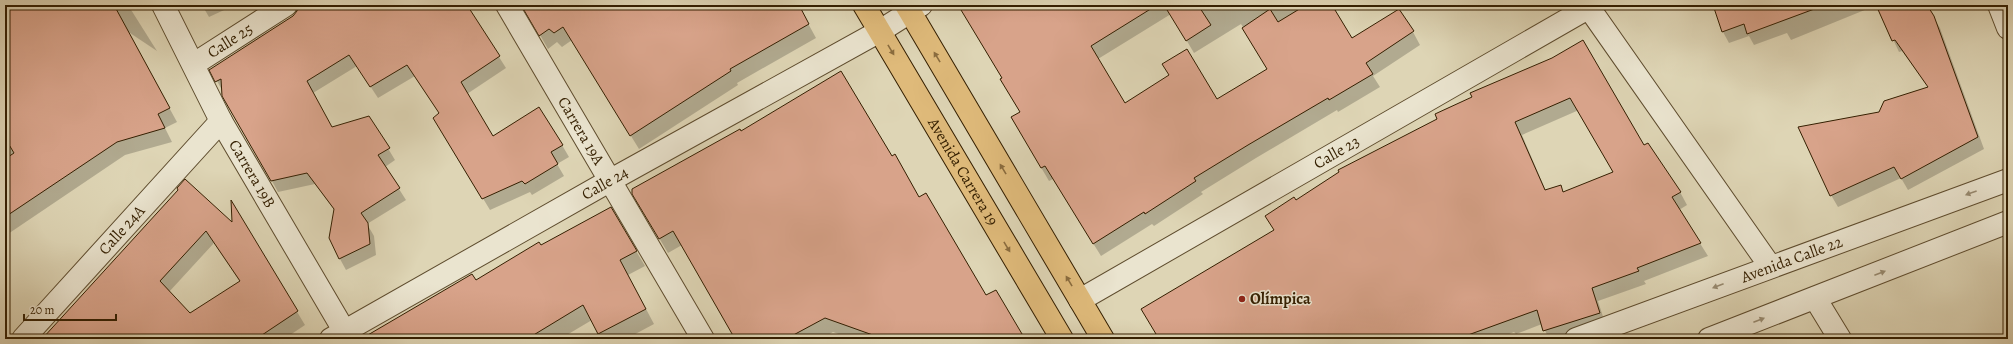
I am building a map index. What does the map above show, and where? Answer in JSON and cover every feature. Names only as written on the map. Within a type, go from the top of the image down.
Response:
[{"type":"main road","name":"Avenida Carrera 19","points":[[864,5],[1062,339]]},
{"type":"main road","points":[[912,7],[1103,339]]},
{"type":"street","name":"Carrera 19B","points":[[163,5],[194,64],[221,121],[342,336]]},
{"type":"street","name":"Calle 25","points":[[194,64],[286,5]]},
{"type":"street","name":"Carrera 19A","points":[[507,5],[703,339]]},
{"type":"street","points":[[1999,5],[2008,28]]},
{"type":"street","points":[[1590,6],[1770,266]]},
{"type":"street","name":"Calle 23","points":[[1080,300],[1590,6]]},
{"type":"street","name":"Calle 24","points":[[342,336],[610,180],[880,31],[912,7]]},
{"type":"street","name":"Calle 24A","points":[[23,339],[221,121]]},
{"type":"street","name":"Avenida Calle 22","points":[[1576,339],[1770,266],[2008,180]]},
{"type":"street","points":[[1709,339],[2008,222]]},
{"type":"street","points":[[1815,298],[1840,339]]},
{"type":"building","points":[[5,5],[114,5],[170,108],[158,114],[165,128],[117,142],[5,217],[5,159],[14,153],[5,138]]},
{"type":"building","points":[[298,5],[467,5],[500,56],[461,82],[493,136],[539,107],[563,145],[551,152],[558,164],[525,184],[522,181],[482,199],[433,118],[439,113],[407,65],[370,87],[349,55],[307,81],[332,127],[369,116],[390,148],[378,155],[400,188],[361,213],[368,223],[370,244],[339,259],[329,238],[334,209],[307,173],[271,181],[222,96],[221,79],[215,82],[209,70],[293,16],[297,11]]},
{"type":"building","points":[[521,5],[799,5],[809,24],[730,69],[731,71],[630,136],[563,27],[554,33],[549,29],[539,36]]},
{"type":"building","points":[[958,5],[1157,5],[1091,46],[1125,103],[1169,75],[1162,64],[1187,49],[1217,99],[1267,69],[1242,28],[1270,9],[1278,22],[1306,5],[1332,5],[1352,38],[1399,9],[1414,31],[1366,63],[1373,74],[1329,100],[1328,98],[1248,145],[1194,178],[1196,181],[1145,214],[1144,212],[1093,244],[1045,166],[1041,168],[1011,117],[1020,112],[1000,79],[1002,78]]},
{"type":"building","points":[[1164,5],[1198,5],[1211,25],[1186,41]]},
{"type":"building","points":[[1713,5],[1817,5],[1817,8],[1747,34],[1744,24],[1722,32]]},
{"type":"building","points":[[1876,5],[1927,5],[1934,16],[1978,137],[1901,179],[1894,167],[1830,196],[1798,127],[1879,112],[1884,101],[1928,87],[1895,40],[1892,41]]},
{"type":"building","points":[[1583,40],[1644,145],[1648,143],[1681,192],[1672,197],[1701,243],[1637,268],[1639,271],[1592,288],[1600,313],[1543,331],[1537,310],[1457,339],[1159,339],[1141,309],[1274,230],[1265,216],[1294,197],[1296,200],[1339,172],[1338,170],[1437,119],[1435,114],[1472,97],[1470,93],[1552,58]],"holes":[[[1570,98],[1613,172],[1563,192],[1561,185],[1545,190],[1515,122]]]},
{"type":"building","points":[[841,71],[892,156],[895,154],[919,197],[926,193],[986,295],[996,290],[1025,339],[884,339],[825,318],[786,339],[735,339],[673,231],[659,239],[632,194],[632,189],[740,129],[741,131]]},
{"type":"building","points":[[185,179],[232,222],[231,200],[298,311],[256,339],[42,339],[178,190],[177,188]],"holes":[[[206,231],[240,281],[190,313],[160,281]]]},
{"type":"building","points":[[611,207],[637,251],[620,260],[646,309],[598,334],[583,305],[527,339],[361,339],[472,274],[476,280],[539,242],[541,245]]},
{"type":"place","name":"Olímpica","points":[[1242,299]]}]
